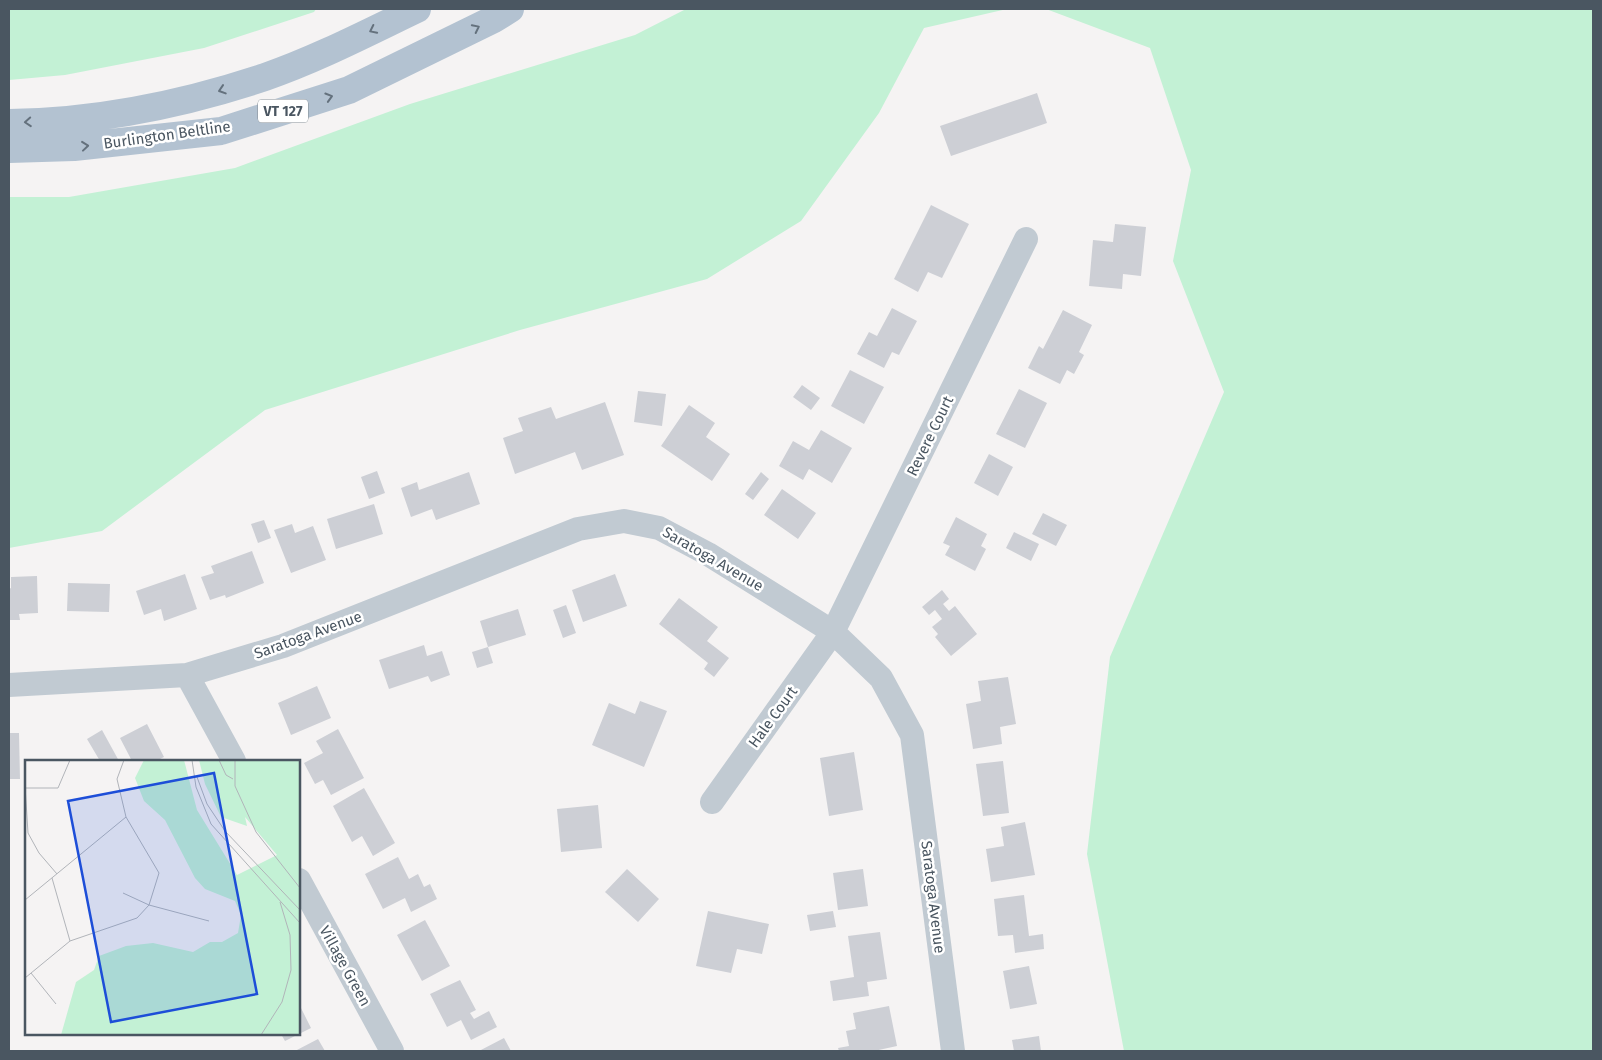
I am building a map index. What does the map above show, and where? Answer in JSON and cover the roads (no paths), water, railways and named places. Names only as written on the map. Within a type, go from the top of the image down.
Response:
[{"type":"main road","name":"Burlington Beltline","points":[[9,123],[117,114],[209,94],[284,69],[347,43],[417,9]]},
{"type":"main road","name":"Burlington Beltline","points":[[9,149],[74,147],[221,131],[349,90],[494,19],[510,9]]},
{"type":"street","name":"Revere Court","points":[[833,632],[1026,239]]},
{"type":"street","name":"Saratoga Avenue","points":[[9,685],[187,675],[283,646],[578,529],[624,521],[659,528],[708,554],[833,632],[881,678],[912,735],[953,1051]]},
{"type":"street","name":"Hale Court","points":[[712,802],[833,632]]},
{"type":"street","points":[[187,675],[233,760]]},
{"type":"street","name":"Village Green","points":[[300,882],[392,1051]]}]
